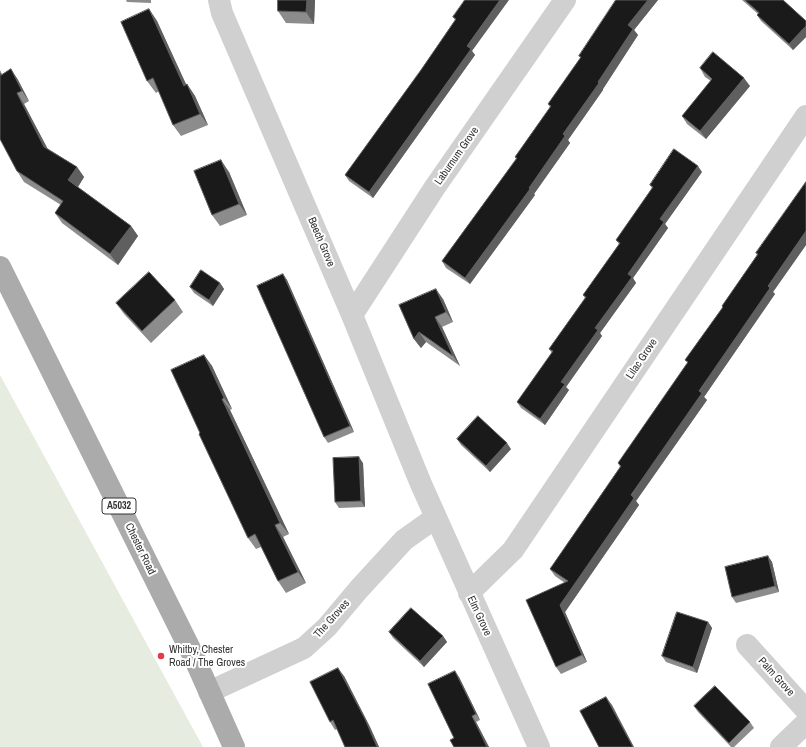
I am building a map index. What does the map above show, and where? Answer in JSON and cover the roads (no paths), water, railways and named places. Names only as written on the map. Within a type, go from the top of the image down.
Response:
[{"type":"main road","name":"Chester Road","points":[[0,267],[209,692],[234,747]]},
{"type":"street","name":"Beech Grove","points":[[219,0],[222,13],[352,315],[421,484]]},
{"type":"street","name":"Laburnum Grove","points":[[352,315],[435,187],[564,0]]},
{"type":"street","name":"Lilac Grove","points":[[469,593],[513,550],[806,116]]},
{"type":"street","name":"Elm Grove","points":[[421,484],[539,747]]},
{"type":"street","name":"The Groves","points":[[209,692],[304,648],[326,627],[358,589],[404,540],[436,518]]},
{"type":"street","name":"Palm Grove","points":[[747,645],[806,710]]},
{"type":"street","points":[[781,747],[806,723]]},
{"type":"place","name":"Whitby, Chester Road / The Groves","points":[[161,656]]}]
